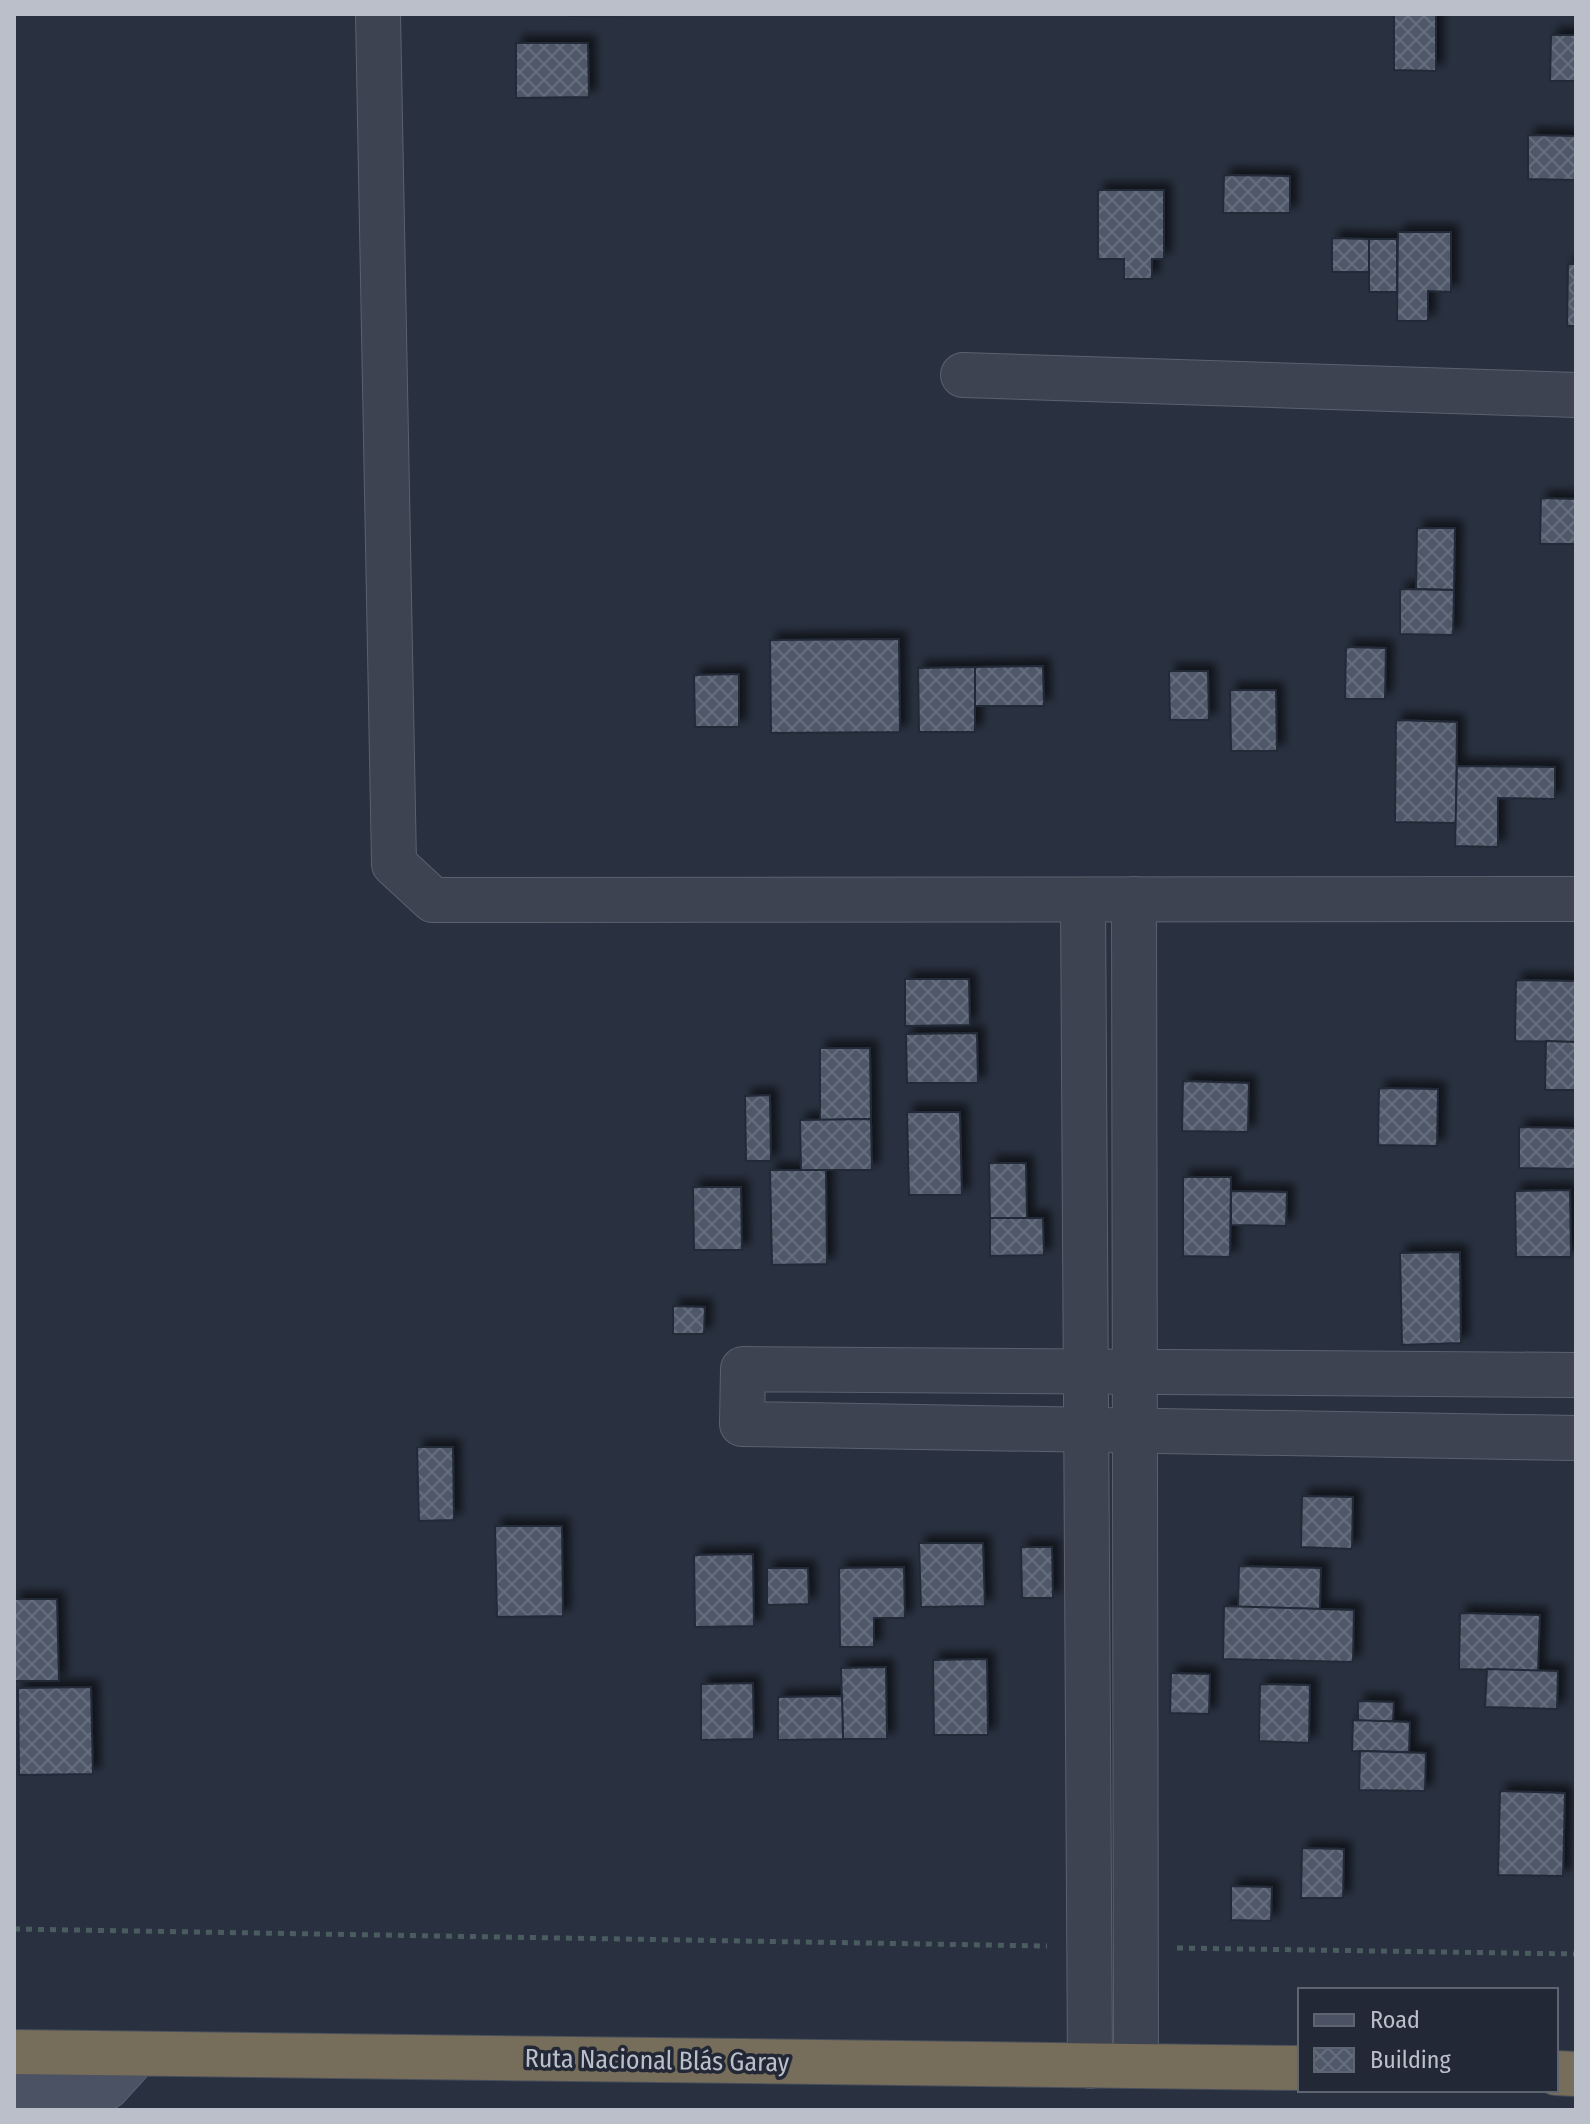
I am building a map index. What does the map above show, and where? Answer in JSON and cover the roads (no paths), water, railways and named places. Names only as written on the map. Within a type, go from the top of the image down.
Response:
[{"type":"highway","name":"Ruta Nacional Blás Garay","points":[[14,2052],[1298,2068]]},
{"type":"street","points":[[378,14],[394,864],[433,900],[1576,899]]},
{"type":"street","points":[[963,375],[1576,395]]},
{"type":"street","points":[[1134,899],[1136,2066]]},
{"type":"street","points":[[1083,900],[1090,2066]]},
{"type":"street","points":[[1576,1375],[743,1369],[742,1424],[1576,1438]]},
{"type":"street","points":[[14,2095],[107,2087],[137,2054]]}]
